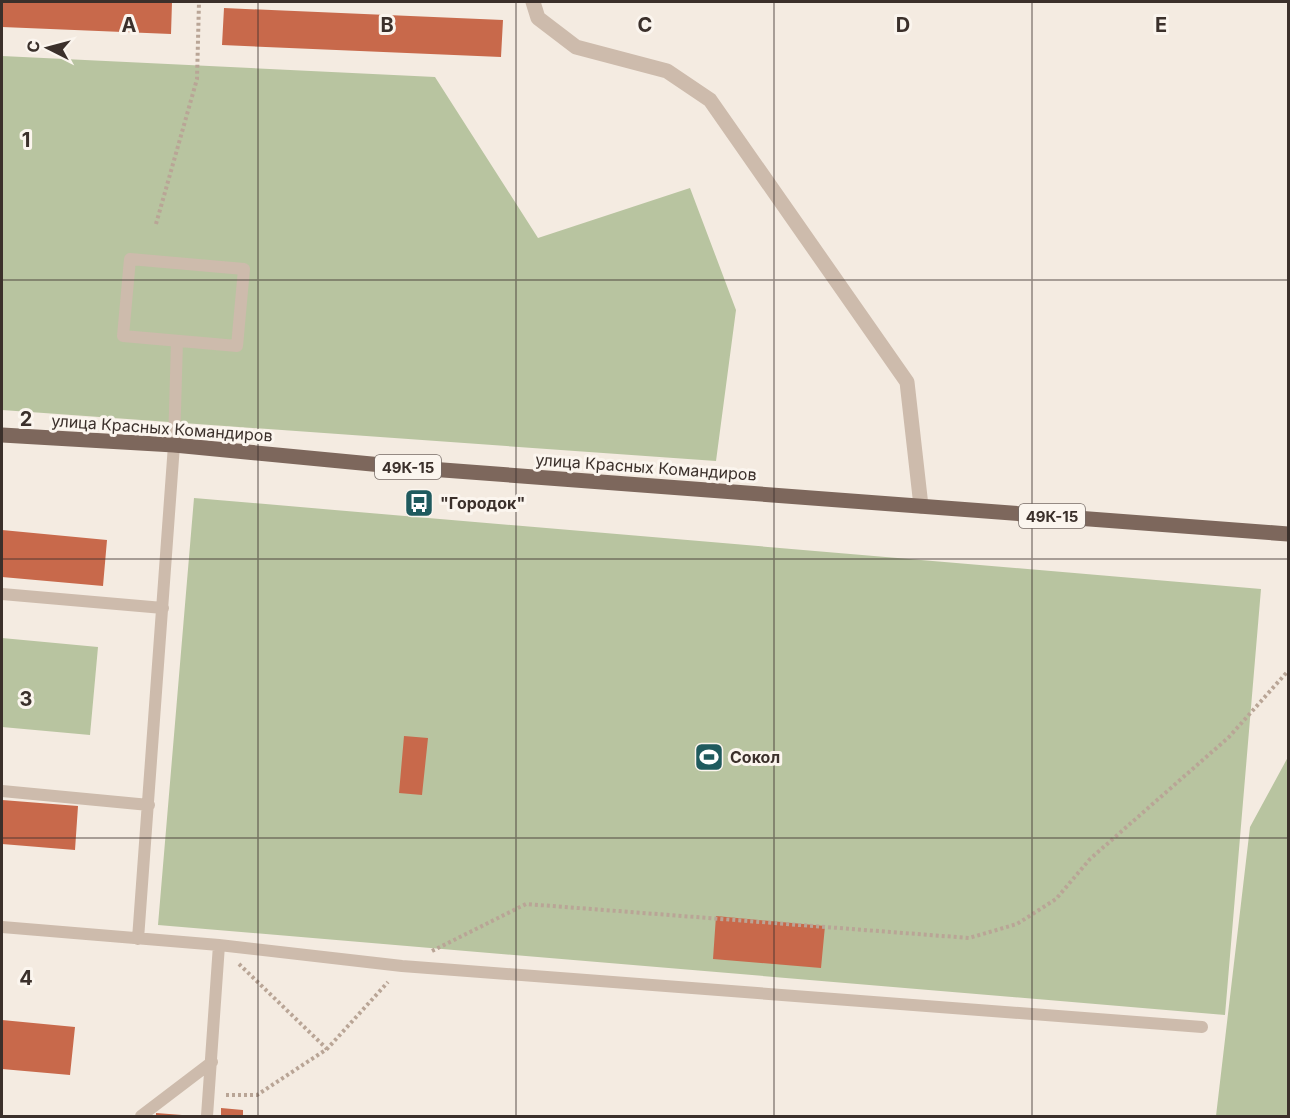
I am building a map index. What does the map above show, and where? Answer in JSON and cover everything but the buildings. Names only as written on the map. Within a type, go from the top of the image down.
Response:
[{"type":"main road","name":"улица Красных Командиров","points":[[2,435],[174,445],[403,467],[1288,534]]},
{"type":"street","points":[[533,2],[538,18],[576,47],[667,71],[710,100],[907,382],[921,506]]},
{"type":"lane","points":[[130,259],[244,269],[237,346],[177,341],[123,336],[130,259]]},
{"type":"lane","points":[[138,939],[174,445],[177,341]]},
{"type":"lane","points":[[2,594],[163,608]]},
{"type":"lane","points":[[2,791],[148,805]]},
{"type":"lane","points":[[2,927],[219,945],[402,966],[1202,1027]]},
{"type":"lane","points":[[207,1116],[219,945]]},
{"type":"lane","points":[[141,1116],[212,1062]]},
{"type":"path","points":[[156,224],[197,79],[200,2]]},
{"type":"path","points":[[209,1094],[257,1095],[327,1049],[402,966],[526,904],[969,938],[1017,924],[1056,899],[1090,859],[1229,737],[1288,672]]},
{"type":"path","points":[[219,945],[327,1049]]},
{"type":"green space","points":[[2,56],[435,77],[538,238],[690,188],[736,310],[716,461],[2,410]]},
{"type":"green space","name":"Сокол","points":[[194,498],[1261,589],[1225,1015],[158,925]]},
{"type":"green space","points":[[2,638],[98,647],[90,735],[2,727]]},
{"type":"green space","points":[[1288,757],[1288,1116],[1216,1116],[1250,827]]},
{"type":"place","name":"\"Городок\"","points":[[419,503]]},
{"type":"place","name":"Сокол","points":[[709,757]]}]
